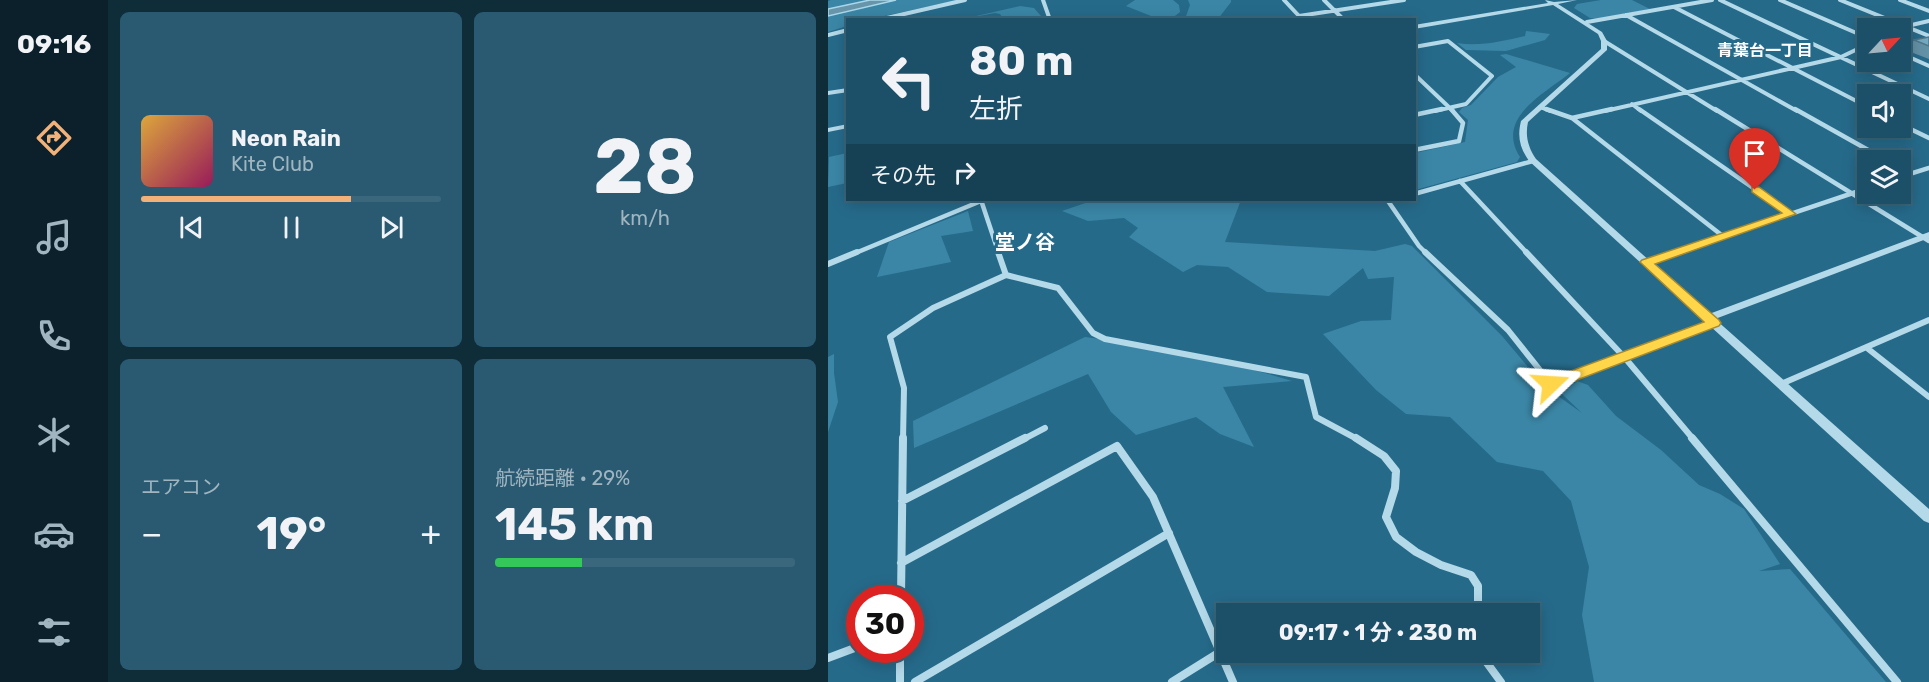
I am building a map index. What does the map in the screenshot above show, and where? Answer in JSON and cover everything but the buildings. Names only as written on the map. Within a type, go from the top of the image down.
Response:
[{"type":"street","points":[[886,18],[965,0]]},
{"type":"street","points":[[1043,0],[1049,18]]},
{"type":"street","points":[[1284,0],[1299,16],[1404,0]]},
{"type":"street","points":[[1324,0],[1342,18]]},
{"type":"street","points":[[1416,27],[1551,2],[1574,0]]},
{"type":"street","points":[[1587,22],[1712,0]]},
{"type":"street","points":[[1720,0],[1929,99]]},
{"type":"street","points":[[1780,0],[1857,33]]},
{"type":"street","points":[[1840,0],[1883,18]]},
{"type":"street","points":[[1900,0],[1929,11]]},
{"type":"street","points":[[1551,2],[1587,22],[1600,33],[1604,41],[1604,50],[1525,121],[1522,134],[1523,145],[1533,161],[1929,517]]},
{"type":"street","points":[[1674,7],[1857,101]]},
{"type":"street","points":[[892,18],[903,14]]},
{"type":"street","points":[[1626,15],[1868,150]]},
{"type":"street","points":[[1911,25],[1929,21]]},
{"type":"street","points":[[828,34],[846,30]]},
{"type":"street","points":[[1911,30],[1929,36]]},
{"type":"street","points":[[1416,47],[1448,41],[1492,76],[1466,104],[1416,115]]},
{"type":"street","points":[[1604,41],[1927,238]]},
{"type":"street","points":[[1572,118],[1841,57],[1857,49]]},
{"type":"street","points":[[1911,58],[1929,66]]},
{"type":"street","points":[[1416,76],[1461,118],[1463,123],[1459,141],[1416,150]]},
{"type":"street","points":[[828,93],[846,90]]},
{"type":"street","points":[[1632,104],[1791,214]]},
{"type":"street","points":[[1540,107],[1572,118],[1724,237]]},
{"type":"street","points":[[828,130],[846,126]]},
{"type":"street","points":[[1911,129],[1929,138]]},
{"type":"street","points":[[1416,193],[1533,161]]},
{"type":"street","points":[[1911,174],[1929,168]]},
{"type":"street","points":[[1460,182],[1625,358],[1897,682]]},
{"type":"street","points":[[1646,262],[1857,191]]},
{"type":"street","points":[[828,264],[979,201]]},
{"type":"street","points":[[981,201],[1006,275]]},
{"type":"street","points":[[1388,201],[1419,246],[1508,330],[1551,384],[1625,358],[1711,320],[1927,238]]},
{"type":"street","points":[[901,585],[904,388],[890,337],[933,308],[1006,275],[1058,288],[1093,333],[1105,339],[1306,377],[1316,417],[1389,458],[1396,471],[1395,488],[1386,517],[1396,537],[1416,552],[1441,565],[1471,575],[1478,586],[1478,603]]},
{"type":"street","points":[[1781,384],[1929,320]]},
{"type":"street","points":[[1867,348],[1929,397]]},
{"type":"street","points":[[902,501],[1045,428]]},
{"type":"street","points":[[901,563],[1117,446],[1153,497],[1216,643]]},
{"type":"street","points":[[915,682],[1169,533]]},
{"type":"street","points":[[828,658],[846,651]]},
{"type":"street","points":[[1172,682],[1216,654]]},
{"type":"street","points":[[900,663],[900,682]]},
{"type":"street","points":[[1225,663],[1233,682]]},
{"type":"street","points":[[1487,663],[1501,682]]},
{"type":"shaded area","points":[[870,0],[896,0],[828,16],[828,9]]},
{"type":"shaded area","points":[[959,0],[875,18],[846,18],[846,26],[828,32],[828,1]]},
{"type":"shaded area","points":[[1135,0],[1173,0],[1179,5],[1180,12],[1172,18],[1164,18],[1151,16],[1126,6]]},
{"type":"shaded area","points":[[1188,0],[1231,0],[1219,18],[1185,18],[1190,5]]},
{"type":"shaded area","points":[[1601,0],[1632,0],[1650,9],[1598,19],[1590,18],[1574,8],[1577,4]]},
{"type":"shaded area","points":[[1020,6],[1034,8],[1041,16],[1001,18],[1000,14],[995,13],[967,18]]},
{"type":"shaded area","points":[[1526,31],[1550,34],[1545,40],[1506,51],[1466,50],[1457,43],[1483,44],[1525,36]]},
{"type":"shaded area","points":[[1506,54],[1570,73],[1536,99],[1518,119],[1514,130],[1514,143],[1520,157],[1517,162],[1416,190],[1416,153],[1465,142],[1468,120],[1459,112],[1462,108],[1471,105],[1498,77],[1516,67],[1500,55]]},
{"type":"shaded area","points":[[846,153],[846,183],[828,187],[829,157]]},
{"type":"shaded area","points":[[1091,201],[1241,201],[1225,242],[1375,251],[1405,244],[1412,246],[1502,336],[1544,386],[1582,413],[1562,394],[1577,381],[1588,385],[1616,416],[1661,450],[1699,485],[1720,494],[1744,509],[1780,564],[1759,571],[1790,569],[1886,682],[1594,682],[1582,615],[1589,567],[1571,501],[1543,471],[1497,462],[1450,417],[1406,414],[1376,390],[1323,334],[1361,321],[1391,320],[1394,277],[1368,279],[1363,268],[1329,296],[1267,292],[1228,267],[1197,265],[1183,272],[1129,237],[1138,228],[1124,218],[1088,221],[1062,211]]},
{"type":"shaded area","points":[[968,211],[973,231],[941,236],[951,262],[877,277],[889,242]]},
{"type":"shaded area","points":[[1085,337],[1189,354],[1292,381],[1223,387],[1254,447],[1220,434],[1196,417],[1136,435],[1111,412],[1088,374],[914,448],[913,421]]},
{"type":"shaded area","points":[[834,354],[838,402],[828,432],[828,357]]},
{"type":"district","name":"青葉台一丁目","points":[[1765,50]]},
{"type":"district","name":"堂ノ谷","points":[[1025,242]]},
{"type":"route","points":[[1551,384],[1714,323],[1646,262],[1791,214],[1755,190]]}]
